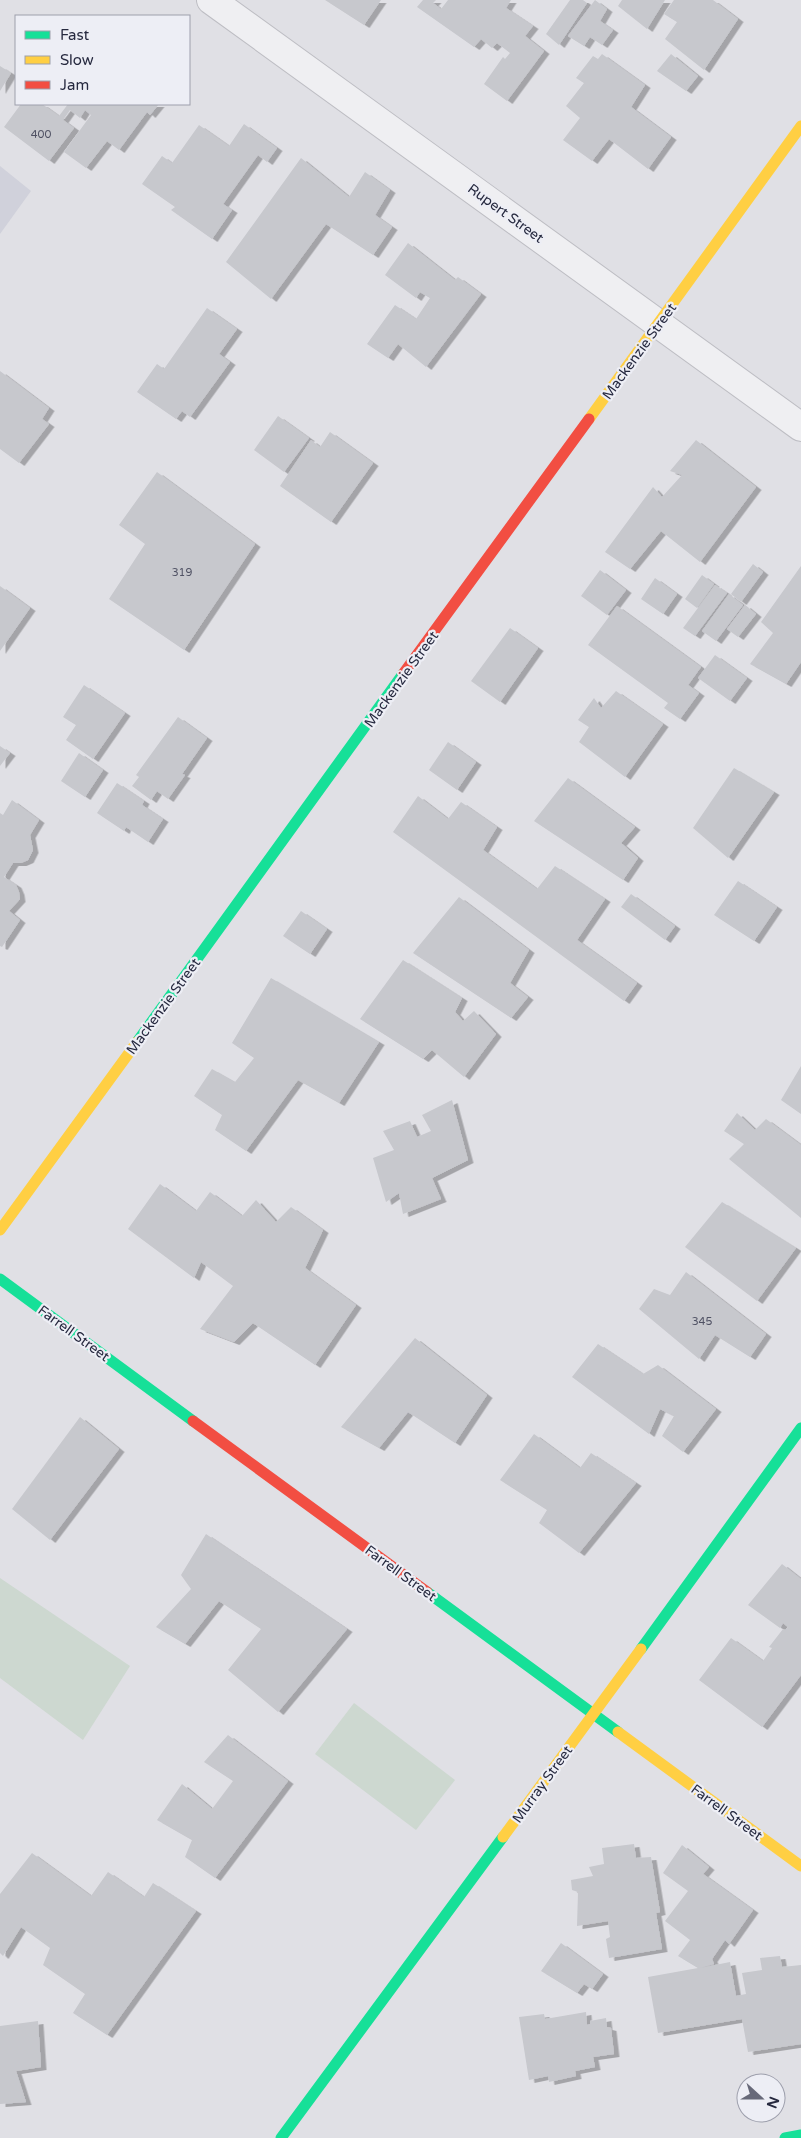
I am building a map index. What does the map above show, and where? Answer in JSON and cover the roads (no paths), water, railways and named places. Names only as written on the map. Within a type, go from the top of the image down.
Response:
[{"type":"street","name":"Rupert Street","points":[[211,0],[801,427]]},
{"type":"street","name":"Mackenzie Street","points":[[0,1230],[801,126]]},
{"type":"street","name":"Farrell Street","points":[[0,1279],[801,1866]]},
{"type":"street","name":"Murray Street","points":[[281,2138],[594,1714],[801,1428]]},
{"type":"street","points":[[785,2138],[801,2135]]}]
